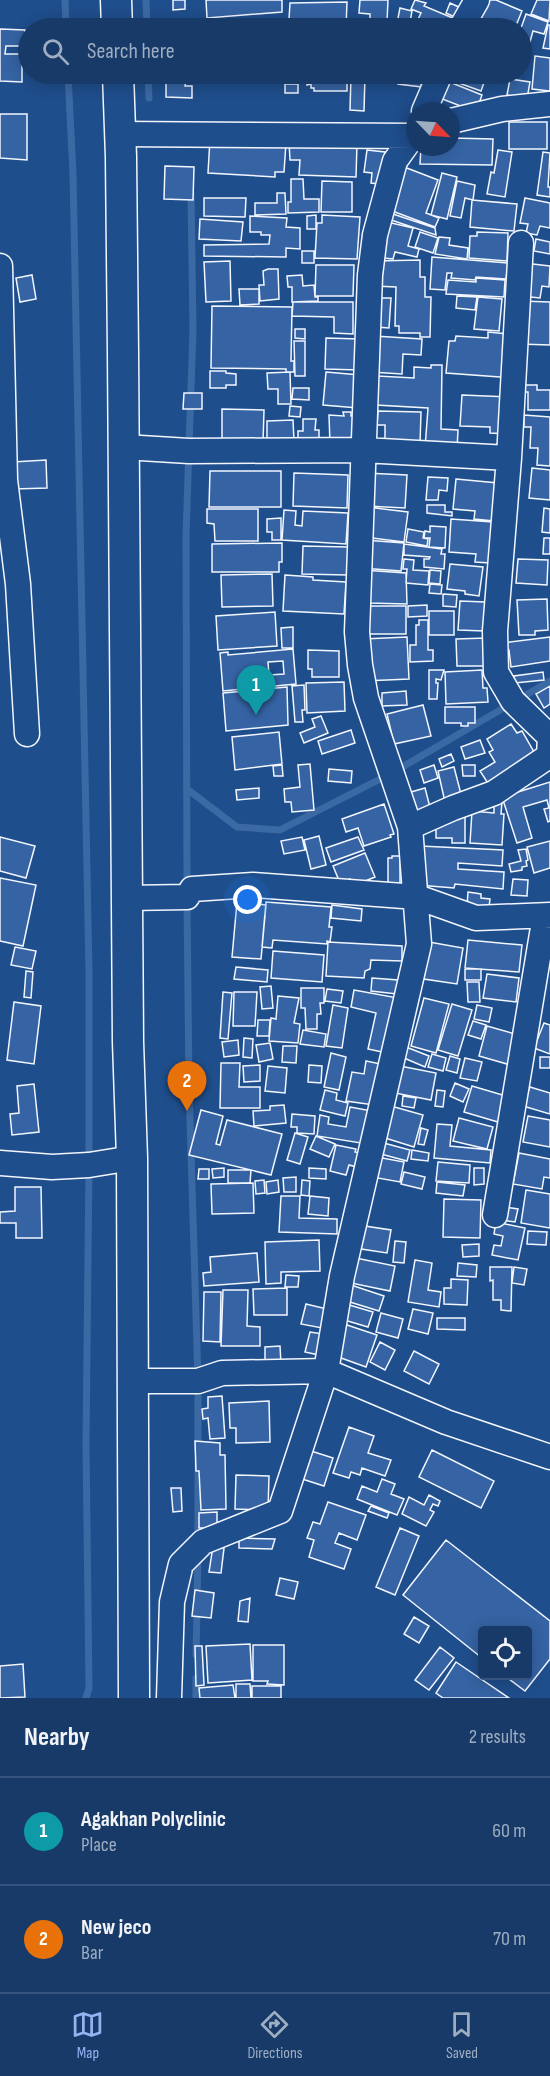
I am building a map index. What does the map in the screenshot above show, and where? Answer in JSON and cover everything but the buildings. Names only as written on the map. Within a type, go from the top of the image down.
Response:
[{"type":"main road","points":[[116,0],[117,18]]},
{"type":"main road","points":[[118,84],[121,157],[127,898],[132,1158],[134,1698]]},
{"type":"main road","points":[[120,1698],[134,1631]]},
{"type":"street","points":[[467,18],[477,0]]},
{"type":"street","points":[[428,102],[436,84]]},
{"type":"street","points":[[460,119],[502,109],[550,104]]},
{"type":"street","points":[[119,134],[406,135]]},
{"type":"street","points":[[169,1698],[172,1602],[181,1564],[203,1542],[280,1511],[326,1371],[342,1276],[419,944],[410,827],[366,698],[357,632],[370,275],[375,235],[394,160],[406,145]]},
{"type":"street","points":[[410,827],[494,793],[549,756],[550,737],[513,701],[496,672],[495,631],[509,458],[521,243]]},
{"type":"street","points":[[0,266],[5,480],[18,584],[27,734]]},
{"type":"street","points":[[124,447],[189,451],[363,450],[509,458]]},
{"type":"street","points":[[127,898],[188,897],[192,889],[253,885],[417,897],[476,918],[547,916],[495,1215]]},
{"type":"street","points":[[0,1163],[52,1167],[89,1165],[132,1158]]},
{"type":"street","points":[[132,1381],[198,1381],[222,1373],[326,1371],[446,1422],[550,1456]]},
{"type":"waterway","points":[[65,0],[66,18]]},
{"type":"waterway","points":[[146,0],[147,18]]},
{"type":"waterway","points":[[68,84],[73,174],[89,970],[86,1444],[89,1688],[86,1698]]},
{"type":"waterway","points":[[148,84],[149,98]]},
{"type":"waterway","points":[[187,887],[186,536],[193,330],[191,193]]},
{"type":"waterway","points":[[187,789],[237,827],[280,830],[392,773],[550,681]]},
{"type":"waterway","points":[[187,901],[198,1451]]},
{"type":"waterway","points":[[198,1462],[198,1541]]},
{"type":"waterway","points":[[197,1598],[198,1558]]},
{"type":"waterway","points":[[196,1655],[197,1609]]},
{"type":"waterway","points":[[196,1678],[196,1698]]},
{"type":"place","name":"Agakhan Polyclinic","points":[[256,715]]},
{"type":"place","name":"New jeco","points":[[187,1111]]}]
